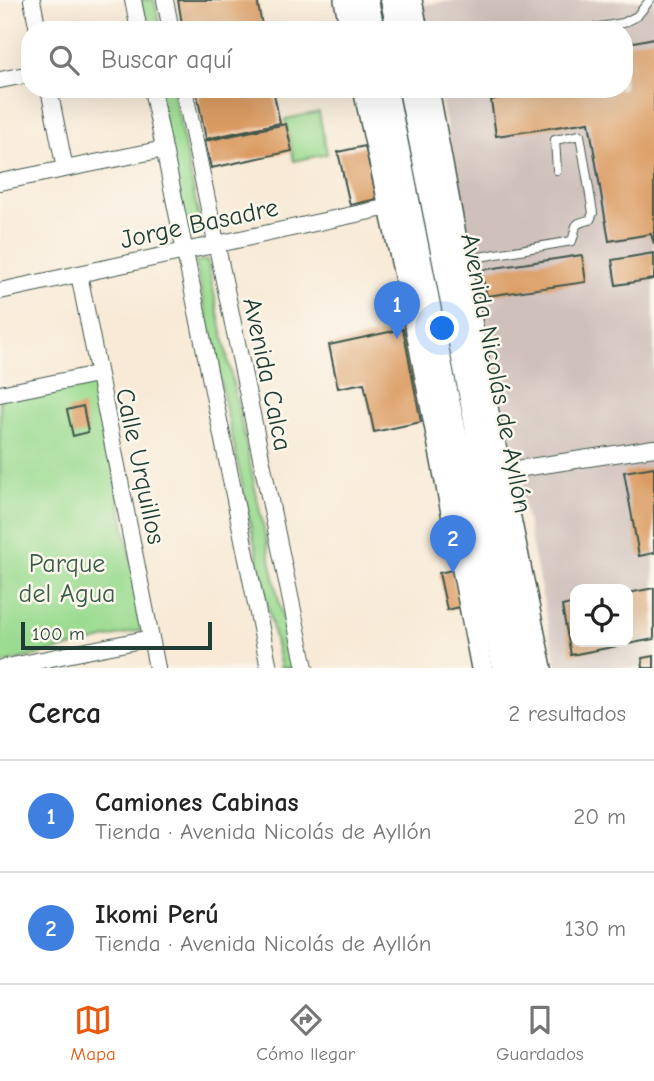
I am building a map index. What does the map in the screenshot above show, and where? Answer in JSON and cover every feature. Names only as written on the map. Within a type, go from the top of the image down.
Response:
[{"type":"main road","points":[[345,0],[349,21]]},
{"type":"main road","points":[[366,0],[370,21]]},
{"type":"main road","points":[[393,0],[397,21]]},
{"type":"main road","points":[[411,0],[415,21]]},
{"type":"main road","name":"Avenida Nicolás de Ayllón","points":[[367,98],[455,382]]},
{"type":"main road","name":"Avenida Nicolás de Ayllón","points":[[386,98],[415,321],[475,477],[541,668]]},
{"type":"main road","name":"Avenida Nicolás de Ayllón","points":[[412,98],[455,382],[475,477],[525,668]]},
{"type":"main road","name":"Avenida Nicolás de Ayllón","points":[[430,98],[462,260],[488,412],[475,477],[482,668]]},
{"type":"main road","points":[[415,321],[455,382],[488,412]]},
{"type":"main road","name":"Avenida Nicolás de Ayllón","points":[[475,477],[505,668]]},
{"type":"street","points":[[32,0],[36,21]]},
{"type":"street","points":[[133,0],[137,21]]},
{"type":"street","points":[[165,0],[170,21]]},
{"type":"street","points":[[0,80],[21,76]]},
{"type":"street","points":[[52,98],[65,169]]},
{"type":"street","points":[[154,98],[269,668]]},
{"type":"street","name":"Avenida Calca","points":[[186,98],[305,668]]},
{"type":"street","points":[[0,183],[164,149]]},
{"type":"street","name":"Jorge Basadre","points":[[0,291],[399,205]]},
{"type":"street","name":"Calle Urquillos","points":[[79,274],[157,668]]},
{"type":"street","points":[[0,394],[97,374]]},
{"type":"street","points":[[475,477],[654,447]]},
{"type":"street","points":[[2,668],[151,638]]},
{"type":"lane","points":[[627,21],[637,16],[650,0]]},
{"type":"lane","points":[[462,260],[572,241],[575,226],[590,220],[593,213],[580,135],[555,140],[557,170]]},
{"type":"shaded area","points":[[458,0],[654,0],[654,668],[557,668],[441,98],[633,98],[633,21],[426,21],[423,5]]},
{"type":"green space","points":[[139,0],[154,0],[159,21],[143,21]]},
{"type":"green space","points":[[159,98],[175,98],[202,233],[187,236]]},
{"type":"green space","points":[[319,112],[327,154],[294,161],[285,119]]},
{"type":"green space","points":[[207,260],[293,668],[281,668],[195,262]]},
{"type":"green space","name":"Parque del Agua","points":[[95,379],[145,629],[0,664],[0,399]]},
{"type":"building","points":[[178,0],[257,0],[261,21],[182,21]]},
{"type":"building","points":[[654,38],[654,244],[651,234],[609,241],[589,122],[496,136],[491,100],[633,98],[633,42]]},
{"type":"building","points":[[198,98],[275,98],[280,123],[206,139]]},
{"type":"building","points":[[286,124],[292,151],[211,168],[205,141]]},
{"type":"building","points":[[365,146],[377,199],[350,205],[338,152]]},
{"type":"building","points":[[654,253],[654,279],[616,285],[612,260]]},
{"type":"building","points":[[582,255],[586,282],[487,296],[481,270]]},
{"type":"building","points":[[403,329],[421,422],[374,432],[364,383],[338,388],[329,345]]},
{"type":"building","points":[[83,406],[88,432],[73,436],[67,410]]},
{"type":"building","points":[[654,467],[654,553],[639,556],[624,472]]},
{"type":"building","points":[[452,570],[460,607],[447,610],[439,573]]},
{"type":"building","points":[[654,588],[654,639],[633,643],[633,592]]},
{"type":"building","points":[[570,604],[570,647],[612,647],[571,655],[562,606]]},
{"type":"building","points":[[654,656],[654,668],[643,668],[642,658]]},
{"type":"place","name":"Camiones Cabinas","points":[[397,339]]},
{"type":"place","name":"Ikomi Perú","points":[[453,573]]}]
